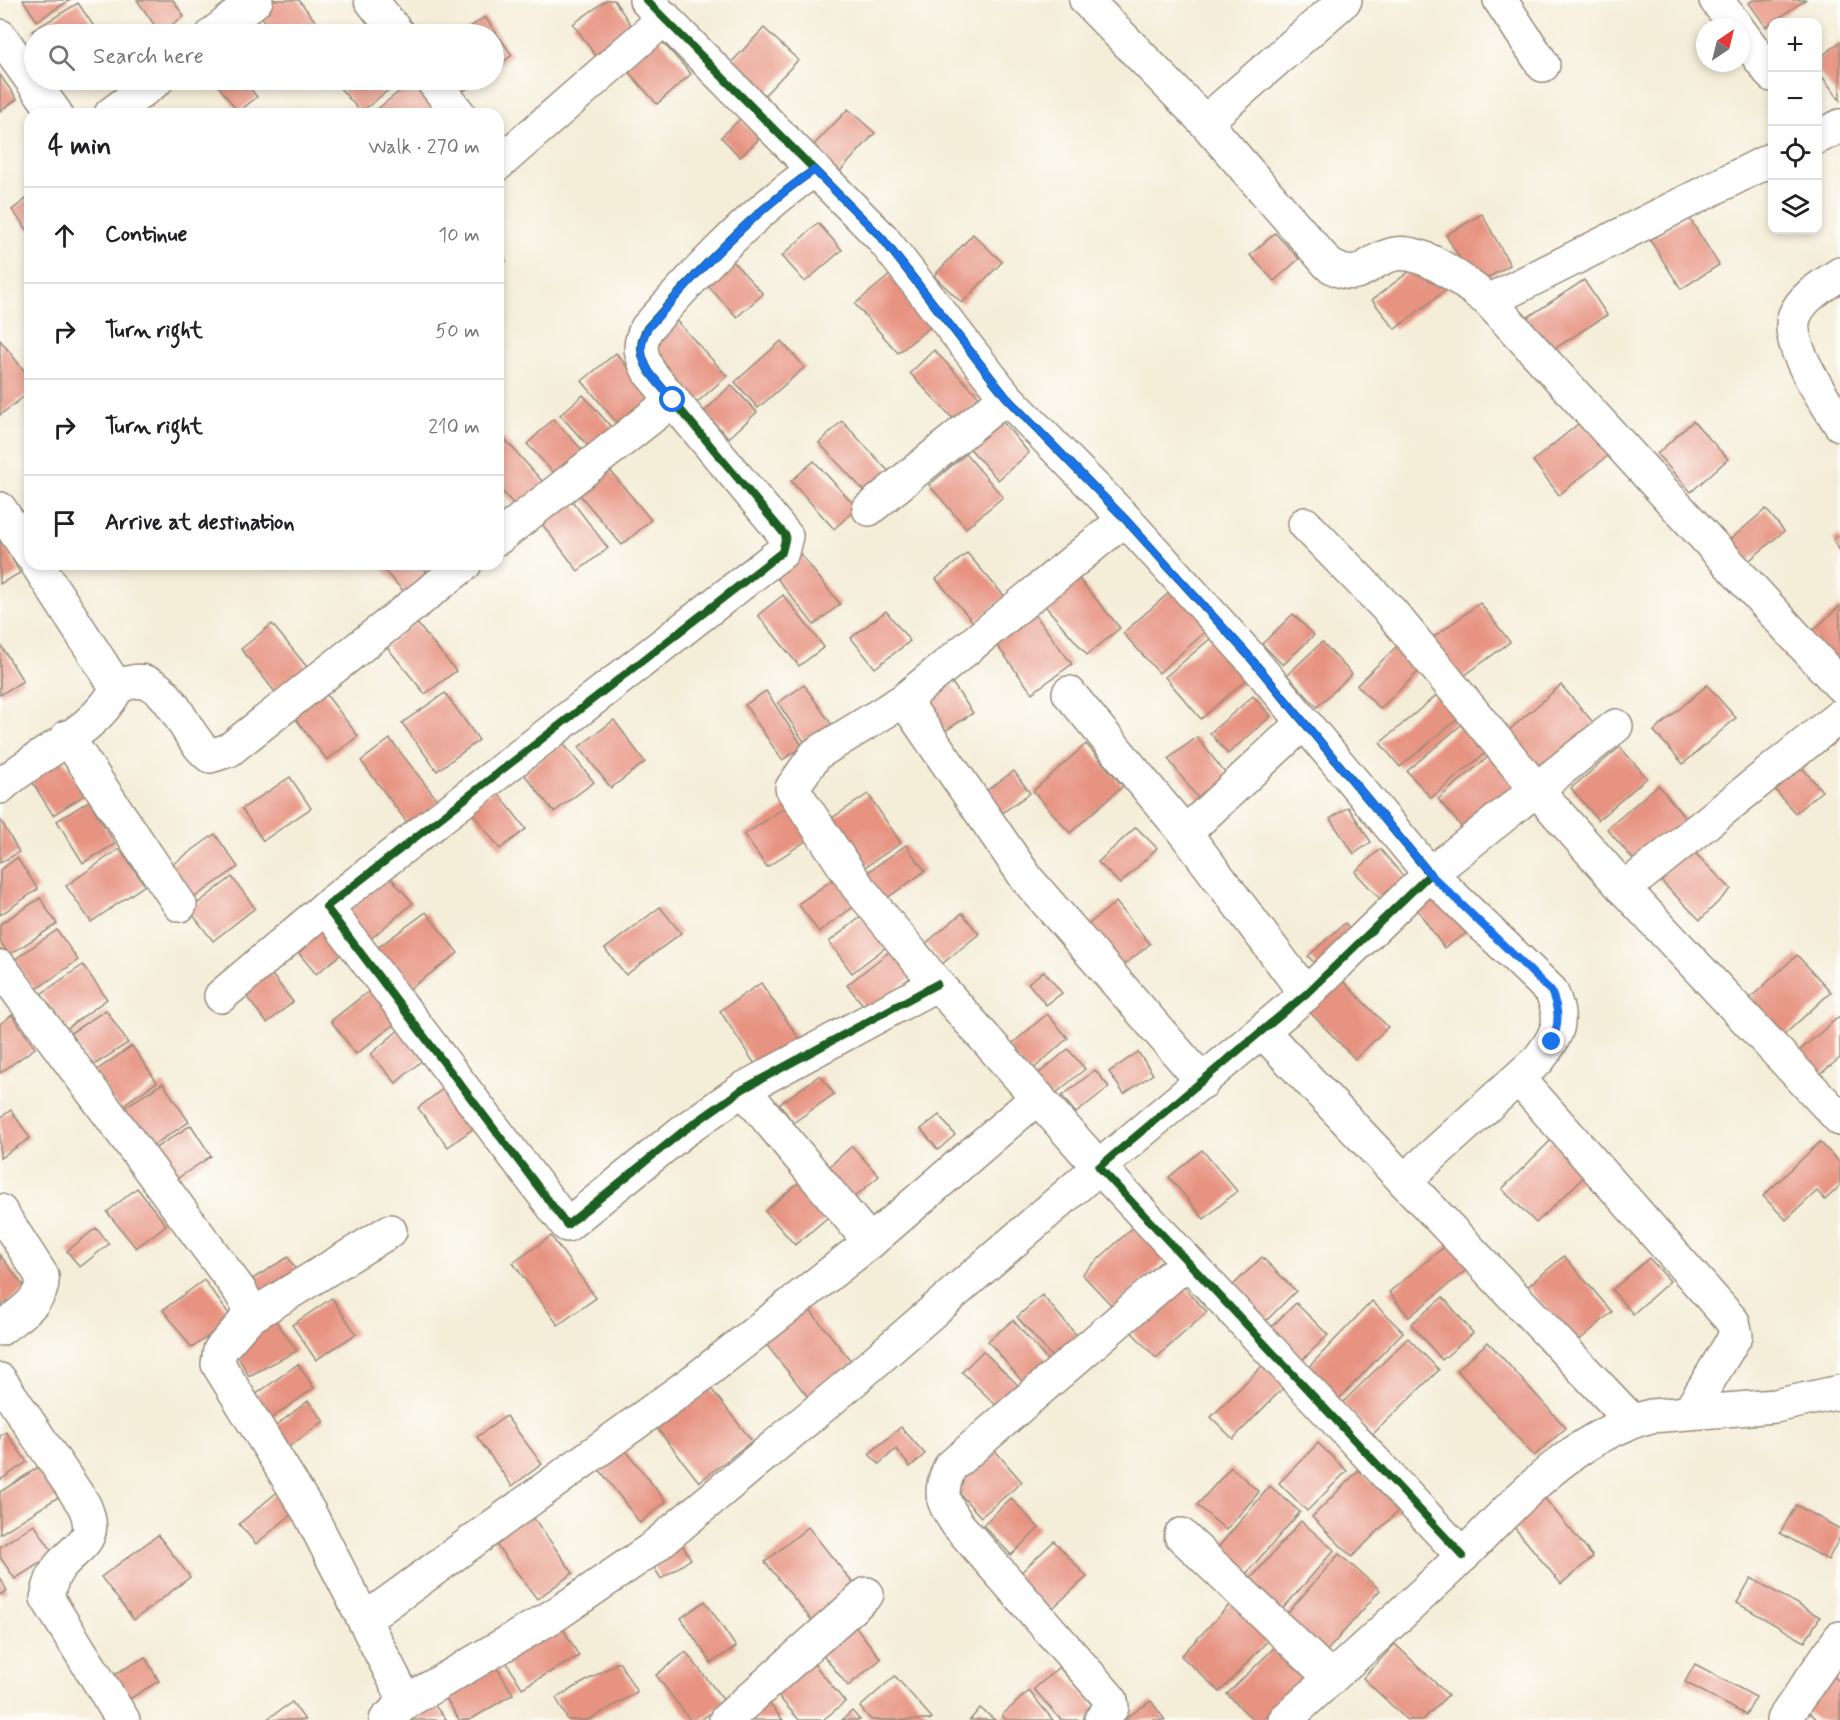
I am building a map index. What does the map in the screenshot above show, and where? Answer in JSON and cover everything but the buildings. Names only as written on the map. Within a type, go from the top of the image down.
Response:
[{"type":"street","points":[[226,24],[256,0]]},
{"type":"street","points":[[371,0],[390,24]]},
{"type":"street","points":[[1086,0],[1205,123],[1329,265],[1342,273],[1356,274],[1396,254],[1416,257],[1442,267],[1489,301],[1840,685]]},
{"type":"street","points":[[1205,123],[1345,0]]},
{"type":"street","points":[[1500,0],[1543,65]]},
{"type":"street","points":[[1716,0],[1730,18]]},
{"type":"street","points":[[504,158],[656,9],[882,238],[1006,397],[1125,519],[1248,655],[1430,874],[1551,991],[1559,1008],[1558,1028],[1552,1042],[1519,1079],[1404,1181]]},
{"type":"street","points":[[0,36],[24,69]]},
{"type":"street","points":[[1750,45],[1771,72]]},
{"type":"street","points":[[39,90],[52,108]]},
{"type":"street","points":[[119,108],[143,90]]},
{"type":"street","points":[[440,90],[454,108]]},
{"type":"street","points":[[1489,301],[1768,162]]},
{"type":"street","points":[[221,996],[326,907],[782,552],[786,536],[649,372],[640,355],[640,340],[648,328],[741,227],[775,197],[814,170]]},
{"type":"street","points":[[1840,274],[1809,296],[1795,315],[1792,331],[1813,381],[1840,424]]},
{"type":"street","points":[[869,509],[1006,397]]},
{"type":"street","points":[[504,533],[673,400]]},
{"type":"street","points":[[0,509],[24,542]]},
{"type":"street","points":[[1125,519],[904,700],[816,754],[792,788],[858,887],[937,984],[1187,1262],[1463,1556]]},
{"type":"street","points":[[1305,524],[1391,612],[1536,789],[1624,889],[1840,1119]]},
{"type":"street","points":[[43,570],[117,687]]},
{"type":"street","points":[[5,772],[67,737],[99,713],[117,687],[129,681],[141,680],[156,688],[169,699],[199,748],[210,756],[229,750],[457,570]]},
{"type":"street","points":[[1069,693],[1185,833],[1306,994]]},
{"type":"street","points":[[904,700],[1028,879],[1203,1082]]},
{"type":"street","points":[[1624,889],[1840,716]]},
{"type":"street","points":[[1185,833],[1303,723]]},
{"type":"street","points":[[390,1231],[248,1318],[220,1350],[218,1364],[309,1512],[364,1620],[396,1711],[558,1613],[650,1550],[847,1386],[1100,1167],[1263,1032],[1306,994],[1430,874],[1616,726]]},
{"type":"street","points":[[67,737],[180,905]]},
{"type":"street","points":[[326,907],[567,1225],[682,1132],[743,1089],[937,984]]},
{"type":"street","points":[[0,967],[240,1290],[247,1304],[248,1318]]},
{"type":"street","points":[[1263,1032],[1632,1421]]},
{"type":"street","points":[[1519,1079],[1733,1322],[1736,1335],[1690,1411]]},
{"type":"street","points":[[743,1089],[870,1242]]},
{"type":"street","points":[[364,1620],[699,1377],[870,1242],[1038,1097]]},
{"type":"street","points":[[0,1211],[42,1276],[44,1286],[40,1296],[0,1329]]},
{"type":"street","points":[[1101,1720],[1112,1707],[1111,1700],[958,1525],[943,1502],[942,1486],[950,1467],[1187,1262]]},
{"type":"street","points":[[0,1380],[84,1504],[90,1518],[90,1535],[80,1550],[59,1567],[50,1583],[47,1598],[123,1720]]},
{"type":"street","points":[[1285,1720],[1566,1458],[1632,1421],[1690,1411],[1775,1406],[1840,1392]]},
{"type":"street","points":[[1181,1535],[1331,1678]]},
{"type":"street","points":[[726,1720],[867,1594]]},
{"type":"street","points":[[1783,1720],[1838,1646]]},
{"type":"cycle path","points":[[646,0],[882,238],[1006,397],[1125,519],[1248,655],[1430,874],[1306,994],[1099,1167],[1463,1556]]},
{"type":"cycle path","points":[[814,170],[768,205],[706,264],[647,328],[641,345],[642,355],[649,372],[786,536],[782,552],[326,907],[567,1225],[682,1132],[743,1089],[937,984]]},
{"type":"route","points":[[673,400],[649,372],[640,355],[640,340],[648,328],[741,227],[775,197],[814,170],[882,238],[1006,397],[1125,519],[1248,655],[1430,874],[1551,991],[1559,1008],[1558,1028],[1552,1042]]}]
